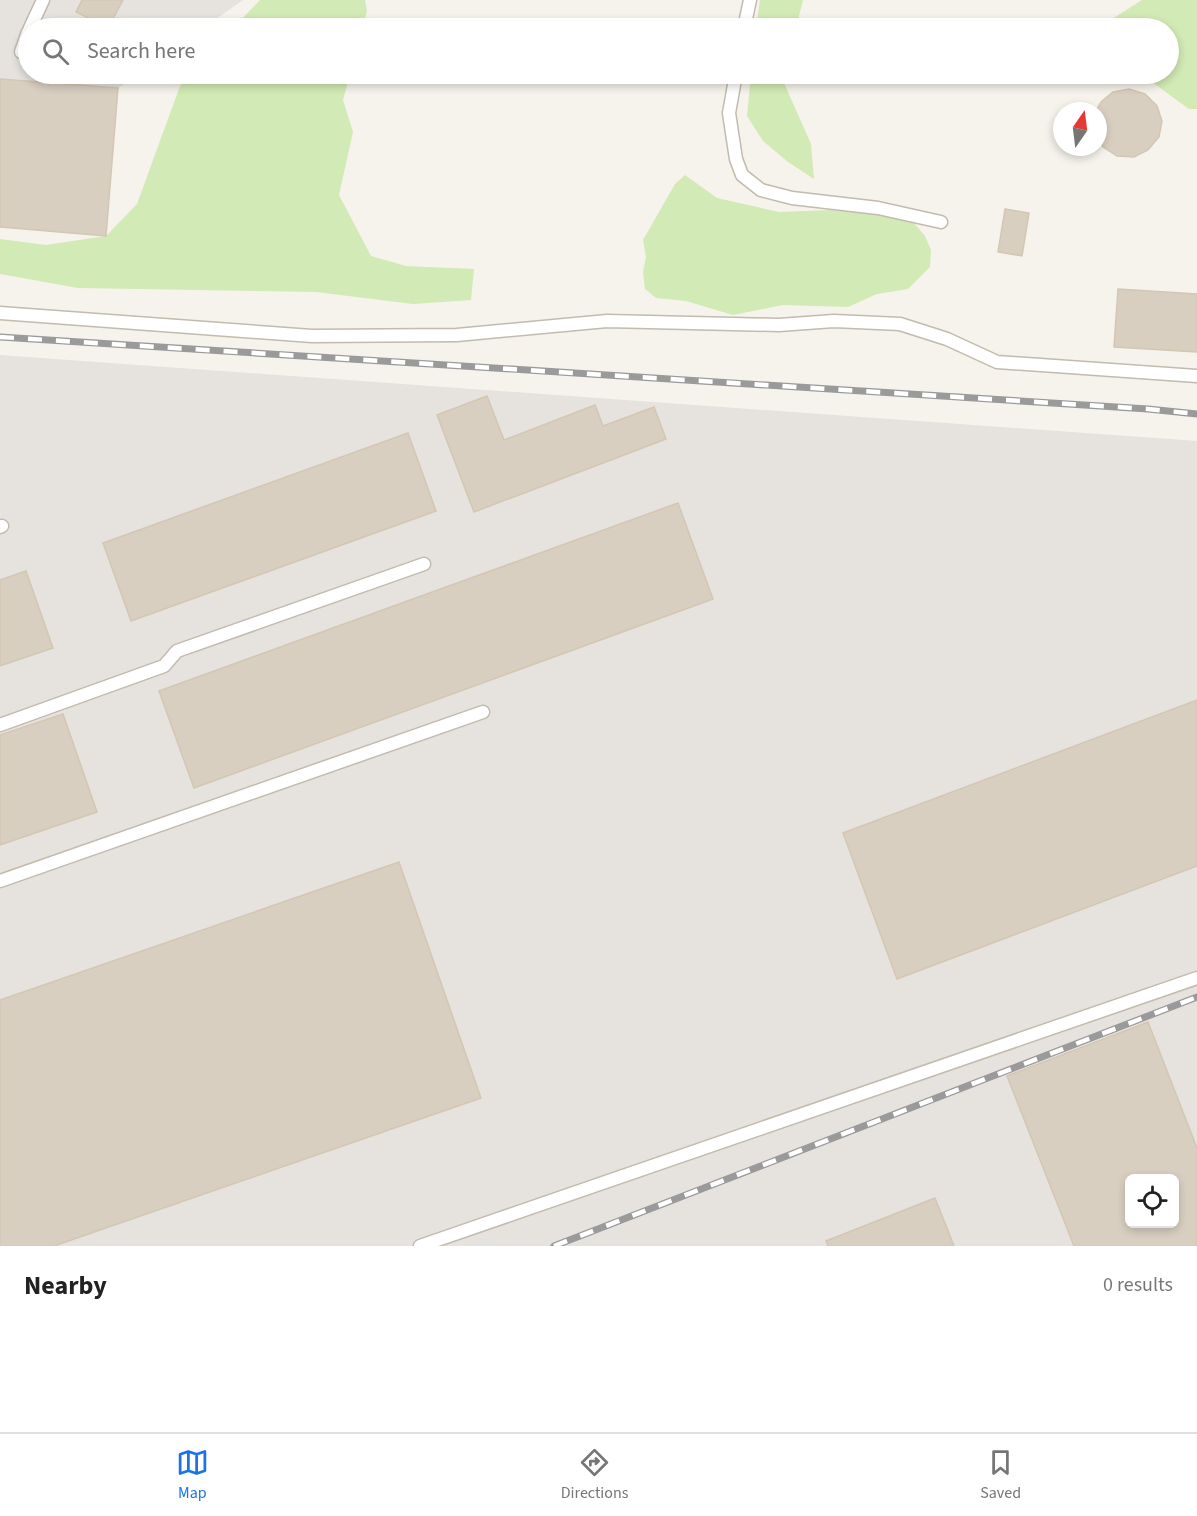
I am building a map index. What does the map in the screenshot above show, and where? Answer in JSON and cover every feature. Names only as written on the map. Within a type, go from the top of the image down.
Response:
[{"type":"lane","points":[[35,18],[43,0]]},
{"type":"lane","points":[[746,18],[750,0]]},
{"type":"lane","points":[[734,84],[729,113],[736,159],[742,175],[761,190],[792,198],[878,208],[941,222]]},
{"type":"lane","points":[[0,313],[312,336],[457,335],[607,321],[779,325],[834,321],[900,324],[947,339],[997,362],[1197,376]]},
{"type":"lane","points":[[0,725],[164,666],[177,651],[424,564]]},
{"type":"lane","points":[[0,881],[483,712]]},
{"type":"lane","points":[[420,1246],[1197,978]]},
{"type":"shaded area","points":[[0,0],[243,0],[217,18],[18,18],[18,80],[0,79]]},
{"type":"shaded area","points":[[66,84],[124,84],[118,88]]},
{"type":"shaded area","points":[[0,355],[1197,441],[1197,1246],[0,1246]]},
{"type":"green space","points":[[260,0],[365,0],[367,11],[365,18],[243,18]]},
{"type":"green space","points":[[760,0],[803,0],[798,18],[757,18]]},
{"type":"green space","points":[[1142,0],[1197,0],[1197,109],[1189,109],[1155,84],[1179,84],[1179,18],[1114,18]]},
{"type":"green space","points":[[181,84],[347,84],[343,100],[353,132],[339,195],[371,256],[406,266],[474,269],[471,300],[413,304],[316,292],[78,288],[0,274],[0,239],[46,245],[106,236],[137,204]]},
{"type":"green space","points":[[750,84],[784,84],[811,144],[814,179],[788,162],[763,141],[747,116]]},
{"type":"green space","points":[[685,175],[717,198],[779,212],[831,210],[883,215],[914,223],[925,236],[931,250],[930,267],[908,289],[877,294],[848,307],[783,305],[733,315],[686,301],[656,298],[645,289],[643,272],[646,257],[643,240],[675,184]]},
{"type":"building","points":[[82,0],[123,0],[113,18],[88,18],[76,12]]},
{"type":"building","points":[[0,79],[18,80],[18,84],[66,84],[118,88],[106,236],[0,227]]},
{"type":"building","points":[[1129,89],[1145,94],[1157,106],[1162,121],[1159,137],[1148,150],[1134,157],[1117,156],[1107,150],[1107,102],[1101,102],[1113,92]]},
{"type":"building","points":[[1005,209],[1029,213],[1022,256],[998,252]]},
{"type":"building","points":[[1118,289],[1197,294],[1197,352],[1114,347]]},
{"type":"building","points":[[487,396],[504,440],[595,405],[603,426],[654,407],[666,439],[474,512],[437,415]]},
{"type":"building","points":[[408,433],[436,511],[131,621],[103,543]]},
{"type":"building","points":[[678,503],[713,599],[194,788],[159,691]]},
{"type":"building","points":[[26,571],[53,648],[0,666],[0,580]]},
{"type":"building","points":[[1197,700],[1197,866],[897,979],[843,833]]},
{"type":"building","points":[[63,714],[97,812],[0,845],[0,735]]},
{"type":"building","points":[[399,862],[481,1098],[54,1246],[0,1246],[0,1000]]},
{"type":"building","points":[[1148,1022],[1197,1148],[1197,1246],[1074,1246],[1007,1076]]},
{"type":"building","points":[[935,1198],[954,1246],[828,1246],[826,1241]]},
{"type":"railway","points":[[0,337],[1148,409],[1197,414]]},
{"type":"railway","points":[[554,1246],[1197,997]]}]
